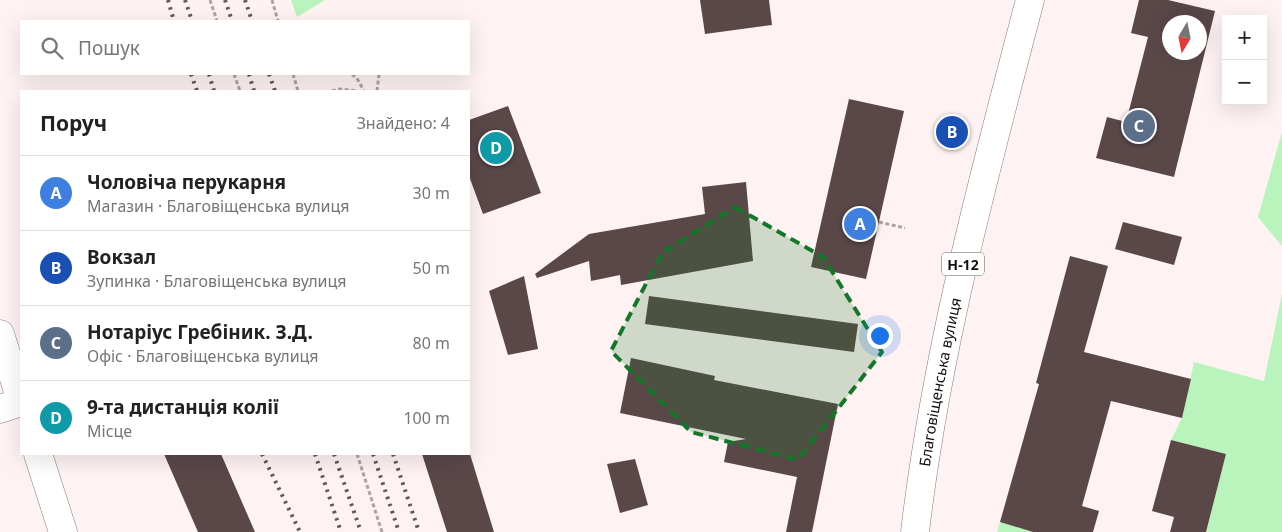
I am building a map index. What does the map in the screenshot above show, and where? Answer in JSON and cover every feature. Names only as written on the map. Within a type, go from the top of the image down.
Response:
[{"type":"main road","name":"Благовіщенська вулиця","points":[[915,532],[923,467],[966,249],[1030,0]]},
{"type":"main road","points":[[0,334],[20,399]]},
{"type":"main road","points":[[0,409],[20,402]]},
{"type":"main road","points":[[38,455],[63,532]]},
{"type":"path","points":[[210,0],[217,20]]},
{"type":"path","points":[[272,0],[278,20]]},
{"type":"path","points":[[234,75],[240,90]]},
{"type":"path","points":[[293,75],[298,90]]},
{"type":"path","points":[[353,75],[363,90]]},
{"type":"path","points":[[377,90],[378,75]]},
{"type":"path","points":[[336,90],[349,90]]},
{"type":"path","points":[[879,222],[905,228]]},
{"type":"path","points":[[357,455],[382,532]]},
{"type":"highlighted area","points":[[735,207],[823,257],[882,352],[798,460],[691,432],[611,351],[662,253]]},
{"type":"green space","points":[[291,0],[325,0],[297,17]]},
{"type":"green space","points":[[1282,132],[1282,246],[1258,217]]},
{"type":"green space","points":[[1282,294],[1282,532],[1206,532],[1226,454],[1171,440],[1182,418],[1194,362],[1264,381]]},
{"type":"green space","points":[[1000,522],[1033,532],[997,532]]},
{"type":"building","points":[[700,0],[769,0],[772,25],[705,34]]},
{"type":"building","points":[[1139,0],[1168,0],[1215,11],[1207,43],[1207,15],[1162,15],[1162,60],[1203,60],[1174,177],[1096,158],[1107,117],[1126,122],[1148,37],[1131,33]]},
{"type":"building","points":[[849,99],[904,111],[866,279],[811,267]]},
{"type":"building","points":[[508,106],[541,193],[483,214],[470,179],[470,120]]},
{"type":"building","points":[[746,182],[753,261],[621,285],[620,275],[591,281],[589,261],[537,278],[535,274],[589,234],[705,214],[702,187]]},
{"type":"building","points":[[1123,222],[1182,237],[1174,265],[1115,249]]},
{"type":"building","points":[[1070,256],[1108,266],[1084,352],[1191,379],[1182,418],[1111,401],[1082,506],[1099,511],[1093,532],[1033,532],[1000,522],[1039,384],[1036,383]]},
{"type":"building","points":[[524,276],[538,349],[508,355],[489,291]]},
{"type":"building","points":[[649,296],[858,324],[854,352],[645,324]]},
{"type":"building","points":[[631,358],[715,376],[714,380],[838,404],[812,532],[786,532],[797,477],[724,462],[728,442],[746,439],[620,413]]},
{"type":"building","points":[[1171,440],[1226,454],[1206,532],[1170,532],[1174,517],[1152,511]]},
{"type":"building","points":[[470,454],[494,532],[447,532],[422,455]]},
{"type":"building","points":[[164,455],[221,455],[255,532],[198,532]]},
{"type":"building","points":[[635,459],[648,505],[620,513],[607,464]]},
{"type":"railway","points":[[168,0],[174,20]]},
{"type":"railway","points":[[185,0],[192,20]]},
{"type":"railway","points":[[225,0],[232,20]]},
{"type":"railway","points":[[245,0],[252,20]]},
{"type":"railway","points":[[191,75],[197,90]]},
{"type":"railway","points":[[209,75],[214,90]]},
{"type":"railway","points":[[249,75],[254,90]]},
{"type":"railway","points":[[269,75],[275,90]]},
{"type":"railway","points":[[262,455],[300,532]]},
{"type":"railway","points":[[315,455],[341,532]]},
{"type":"railway","points":[[334,455],[361,532]]},
{"type":"railway","points":[[373,455],[399,532]]},
{"type":"railway","points":[[393,455],[419,532]]},
{"type":"place","name":"Нотаріус Гребіник. З.Д.","points":[[1139,126]]},
{"type":"place","name":"Вокзал","points":[[952,132]]},
{"type":"place","name":"9-та дистанція колії","points":[[496,148]]},
{"type":"place","name":"Чоловіча перукарня","points":[[860,224]]}]
